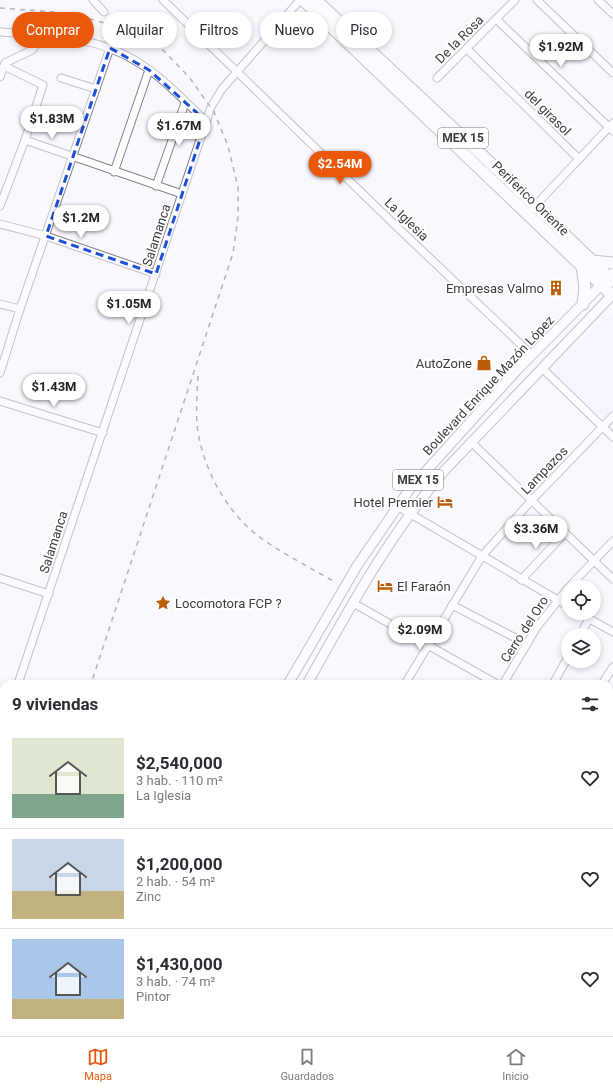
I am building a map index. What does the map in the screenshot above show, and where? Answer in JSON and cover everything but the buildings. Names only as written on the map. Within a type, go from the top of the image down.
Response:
[{"type":"highway","name":"Periferico Oriente","points":[[301,0],[531,210]]},
{"type":"highway","name":"Periferico Oriente","points":[[316,0],[587,264],[609,279],[613,295]]},
{"type":"highway","points":[[583,304],[587,264],[613,262]]},
{"type":"main road","name":"Boulevard Enrique Mazón López","points":[[292,680],[344,586],[397,506],[428,468],[532,355],[609,279]]},
{"type":"main road","name":"Boulevard Enrique Mazón López","points":[[309,680],[382,553],[410,513],[444,471],[471,442],[613,295]]},
{"type":"street","points":[[93,0],[104,12]]},
{"type":"street","name":"La Iglesia","points":[[163,0],[532,355]]},
{"type":"street","name":"Salamanca","points":[[19,680],[211,107],[237,71],[301,0]]},
{"type":"street","name":"De la Rosa","points":[[437,78],[515,0]]},
{"type":"street","points":[[537,0],[613,73]]},
{"type":"street","points":[[598,0],[613,14]]},
{"type":"street","points":[[496,19],[612,127],[579,159],[531,210]]},
{"type":"street","points":[[0,32],[12,33]]},
{"type":"street","points":[[0,77],[3,65],[34,48]]},
{"type":"street","points":[[0,373],[20,309],[110,48],[129,57],[149,70],[206,122]]},
{"type":"street","name":"del girasol","points":[[467,49],[579,159]]},
{"type":"street","points":[[0,206],[25,140],[43,85],[3,65]]},
{"type":"street","points":[[114,172],[149,70]]},
{"type":"street","points":[[61,78],[96,89]]},
{"type":"street","points":[[156,186],[185,103]]},
{"type":"street","points":[[25,140],[114,172],[182,194]]},
{"type":"street","points":[[0,224],[46,236],[156,274]]},
{"type":"street","points":[[0,304],[20,309]]},
{"type":"street","points":[[542,368],[613,437]]},
{"type":"street","points":[[0,401],[102,433]]},
{"type":"street","name":"Lampazos","points":[[408,680],[428,644],[482,556],[531,501],[613,416]]},
{"type":"street","points":[[471,442],[613,579]]},
{"type":"street","points":[[397,506],[561,602]]},
{"type":"street","points":[[521,580],[565,533]]},
{"type":"street","name":"Cerro del Oro","points":[[575,580],[613,541]]},
{"type":"street","points":[[0,578],[49,594]]},
{"type":"street","name":"Cerro del Oro","points":[[506,680],[527,644],[561,596]]},
{"type":"street","points":[[353,603],[490,680]]},
{"type":"street","points":[[452,605],[527,644]]},
{"type":"street","points":[[591,620],[613,632]]},
{"type":"street","points":[[605,680],[613,667]]},
{"type":"street","points":[[555,680],[562,668]]},
{"type":"highlighted area","points":[[110,48],[149,70],[206,121],[156,274],[46,236]]},
{"type":"shaded area","points":[[613,317],[613,412],[606,420],[553,372],[602,321]]},
{"type":"railway","points":[[0,8],[68,13],[130,30],[162,49],[189,77],[214,112],[228,146],[238,187],[238,217],[233,253],[92,680]]},
{"type":"railway","points":[[198,376],[197,425],[200,440],[209,471],[225,500],[234,513],[266,542],[335,582]]},
{"type":"place","name":"Empresas Valmo","points":[[556,288]]},
{"type":"place","name":"AutoZone","points":[[484,363]]},
{"type":"place","name":"Hotel Premier","points":[[445,502]]},
{"type":"place","name":"El Faraón","points":[[385,586]]},
{"type":"place","name":"Locomotora FCP ?","points":[[163,603]]}]
